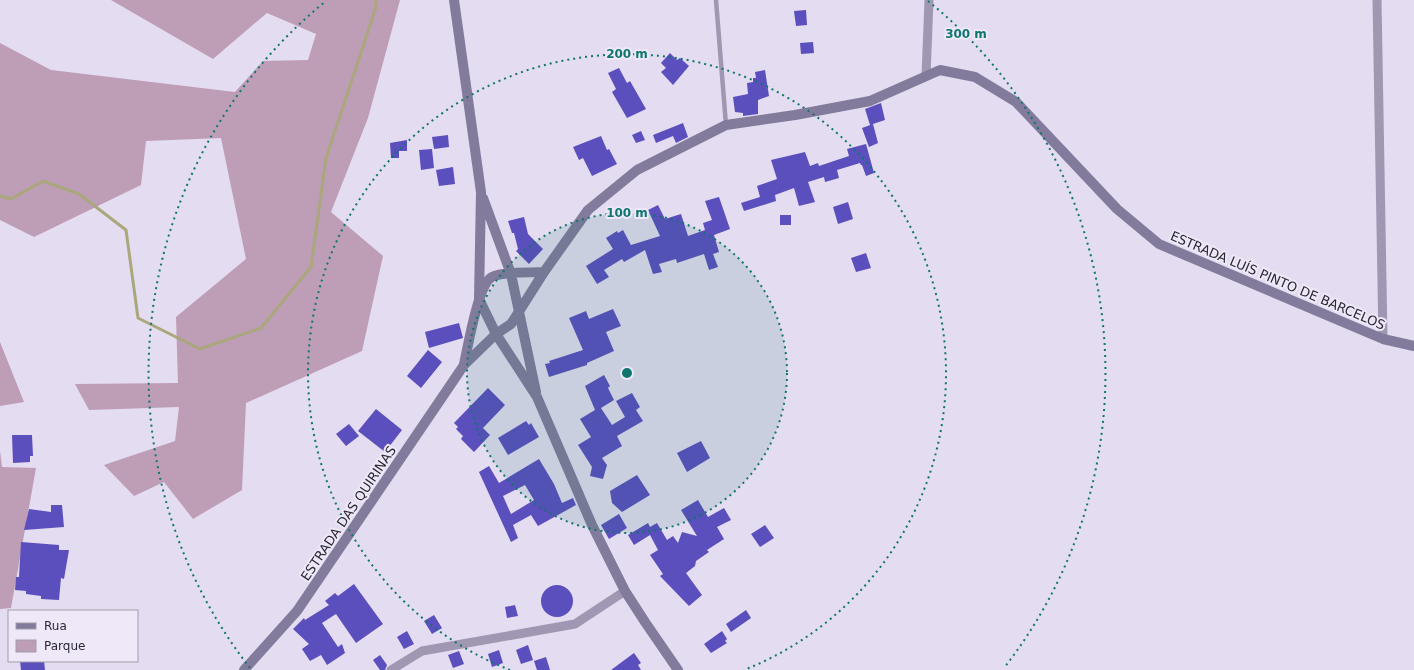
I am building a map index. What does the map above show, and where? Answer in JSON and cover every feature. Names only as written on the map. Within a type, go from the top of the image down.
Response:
[{"type":"street","points":[[454,0],[481,192],[479,299],[496,334],[537,397],[592,525],[625,591],[644,622],[678,670]]},
{"type":"street","points":[[926,76],[929,0]]},
{"type":"street","points":[[1377,0],[1383,339]]},
{"type":"street","name":"ESTRADA LUÍS PINTO DE BARCELOS","points":[[496,334],[511,324],[544,272],[588,210],[637,170],[726,124],[795,115],[870,101],[940,70],[976,77],[1016,102],[1117,209],[1159,244],[1383,339],[1414,346]]},
{"type":"street","points":[[481,192],[511,274],[537,397]]},
{"type":"street","points":[[511,274],[544,272]]},
{"type":"street","name":"ESTRADA DAS QUIRINAS","points":[[464,365],[479,299],[487,280],[498,274],[511,274]]},
{"type":"street","name":"ESTRADA DAS QUIRINAS","points":[[244,670],[297,611],[464,365],[496,334]]},
{"type":"street","points":[[391,670],[422,651],[575,624],[625,591]]},
{"type":"lane","points":[[716,0],[726,124]]},
{"type":"green space","points":[[111,0],[400,0],[368,118],[331,212],[383,256],[362,351],[246,403],[242,490],[193,519],[164,482],[134,496],[104,465],[175,441],[179,407],[89,410],[75,384],[178,383],[176,317],[246,259],[221,138],[146,141],[141,185],[34,237],[0,220],[0,43],[51,70],[235,92],[263,61],[308,60],[316,34],[267,13],[213,59]]},
{"type":"green space","points":[[0,342],[24,402],[0,406]]},
{"type":"green space","points":[[0,451],[2,467],[36,468],[11,608],[0,609]]},
{"type":"building","points":[[806,10],[807,25],[796,26],[794,11]]},
{"type":"building","points":[[813,42],[814,53],[801,54],[800,43]]},
{"type":"building","points":[[670,53],[677,60],[680,58],[689,66],[673,85],[661,72],[666,68],[661,63]]},
{"type":"building","points":[[619,68],[627,83],[630,81],[646,109],[627,118],[612,92],[616,89],[608,73]]},
{"type":"building","points":[[765,70],[769,96],[758,100],[758,114],[743,116],[743,113],[735,112],[733,97],[748,94],[747,83],[753,82],[753,78],[756,78],[755,72]]},
{"type":"building","points":[[881,103],[885,120],[870,125],[865,109]]},
{"type":"building","points":[[683,123],[688,137],[676,143],[673,136],[656,143],[653,135]]},
{"type":"building","points":[[873,124],[878,143],[869,147],[862,128]]},
{"type":"building","points":[[641,131],[645,140],[636,143],[632,135]]},
{"type":"building","points":[[448,135],[449,147],[434,149],[432,137]]},
{"type":"building","points":[[601,136],[607,150],[609,149],[617,164],[592,176],[583,158],[579,160],[573,147]]},
{"type":"building","points":[[407,140],[407,151],[399,151],[399,158],[391,158],[390,143]]},
{"type":"building","points":[[866,144],[874,173],[866,176],[860,163],[837,170],[839,178],[825,182],[824,177],[808,182],[815,202],[799,206],[794,188],[775,195],[776,201],[744,211],[741,203],[760,197],[757,186],[777,179],[771,160],[805,152],[810,166],[818,163],[819,166],[849,156],[847,149]]},
{"type":"building","points":[[432,149],[434,168],[421,170],[419,150]]},
{"type":"building","points":[[453,167],[455,184],[439,186],[436,170]]},
{"type":"building","points":[[719,197],[730,229],[714,235],[719,252],[713,254],[718,267],[709,270],[704,254],[677,263],[676,259],[659,264],[662,272],[653,274],[645,250],[624,262],[622,259],[604,270],[609,277],[597,284],[586,266],[613,249],[606,238],[617,231],[618,233],[623,230],[631,245],[660,236],[648,210],[658,205],[665,219],[681,214],[688,236],[705,230],[703,223],[712,220],[705,201]]},
{"type":"building","points":[[848,202],[853,219],[838,224],[833,207]]},
{"type":"building","points":[[780,215],[791,215],[791,225],[780,225]]},
{"type":"building","points":[[524,217],[528,234],[543,249],[529,264],[516,251],[518,249],[514,233],[512,233],[508,221]]},
{"type":"building","points":[[866,253],[871,268],[856,272],[851,258]]},
{"type":"building","points":[[613,309],[621,326],[606,332],[614,351],[587,363],[587,365],[549,377],[545,364],[550,363],[549,361],[583,350],[569,318],[586,311],[589,319]]},
{"type":"building","points":[[459,323],[463,338],[429,348],[425,332]]},
{"type":"building","points":[[428,350],[442,362],[421,388],[407,376]]},
{"type":"building","points":[[604,375],[610,386],[608,388],[614,400],[601,408],[612,425],[625,417],[616,401],[632,393],[640,407],[636,410],[643,421],[617,436],[622,446],[602,458],[607,465],[603,479],[590,476],[592,467],[578,445],[591,437],[580,419],[595,410],[585,386]]},
{"type":"building","points":[[488,388],[505,405],[483,428],[490,435],[474,452],[461,439],[463,436],[456,429],[458,427],[454,423]]},
{"type":"building","points":[[376,409],[402,430],[385,452],[358,431]]},
{"type":"building","points":[[526,421],[529,425],[531,423],[539,437],[508,455],[498,438]]},
{"type":"building","points":[[349,424],[359,436],[346,446],[336,434]]},
{"type":"building","points":[[12,435],[32,435],[33,456],[30,456],[30,462],[13,463]]},
{"type":"building","points":[[701,441],[710,458],[687,472],[677,453]]},
{"type":"building","points":[[539,459],[554,484],[562,503],[573,498],[576,505],[538,526],[531,515],[513,525],[518,538],[511,542],[479,472],[489,466],[499,483]],"holes":[[[525,485],[534,500],[511,514],[503,496]]]},
{"type":"building","points":[[637,475],[650,495],[622,512],[612,503],[610,491]]},
{"type":"building","points":[[698,500],[708,517],[724,508],[731,520],[717,527],[724,539],[707,550],[709,552],[696,561],[695,566],[686,573],[702,595],[689,606],[660,576],[663,574],[650,555],[658,550],[650,535],[634,545],[628,535],[648,523],[650,527],[657,523],[667,540],[673,536],[678,543],[682,532],[697,536],[681,510]]},
{"type":"building","points":[[51,505],[62,505],[64,527],[24,530],[29,509],[51,512]]},
{"type":"building","points":[[619,514],[627,528],[609,539],[601,525]]},
{"type":"building","points":[[765,525],[774,538],[760,547],[751,534]]},
{"type":"building","points":[[21,542],[59,545],[59,550],[69,550],[64,579],[61,578],[59,600],[41,599],[41,596],[26,594],[26,591],[15,590],[16,577],[19,577]]},
{"type":"building","points":[[354,584],[383,624],[356,643],[336,614],[322,623],[338,647],[342,644],[345,653],[327,665],[321,655],[310,661],[302,649],[309,644],[293,629],[304,618],[305,620],[329,605],[325,601],[335,593],[338,596]]},
{"type":"building","points":[[554,585],[560,585],[570,592],[573,601],[572,607],[566,614],[560,617],[554,617],[544,610],[541,604],[541,598],[548,588]]},
{"type":"building","points":[[515,605],[518,616],[507,618],[505,607]]},
{"type":"building","points":[[746,610],[751,618],[731,632],[726,624]]},
{"type":"building","points":[[434,615],[442,628],[432,634],[424,621]]},
{"type":"building","points":[[407,631],[414,644],[404,649],[397,637]]},
{"type":"building","points":[[722,631],[727,639],[725,641],[727,643],[711,653],[704,644]]},
{"type":"building","points":[[528,645],[533,660],[521,664],[516,650]]},
{"type":"building","points":[[499,650],[503,663],[492,667],[488,654]]},
{"type":"building","points":[[459,651],[464,664],[453,668],[448,655]]},
{"type":"building","points":[[634,653],[641,663],[638,665],[641,670],[611,670]]},
{"type":"building","points":[[380,655],[387,665],[385,670],[380,670],[373,660]]},
{"type":"building","points":[[546,657],[550,670],[537,670],[534,661]]},
{"type":"building","points":[[20,662],[44,662],[45,670],[21,670]]},
{"type":"waterway","points":[[0,196],[11,199],[43,181],[79,194],[126,230],[138,318],[200,349],[261,328],[311,267],[326,158],[376,7],[376,0]]}]
